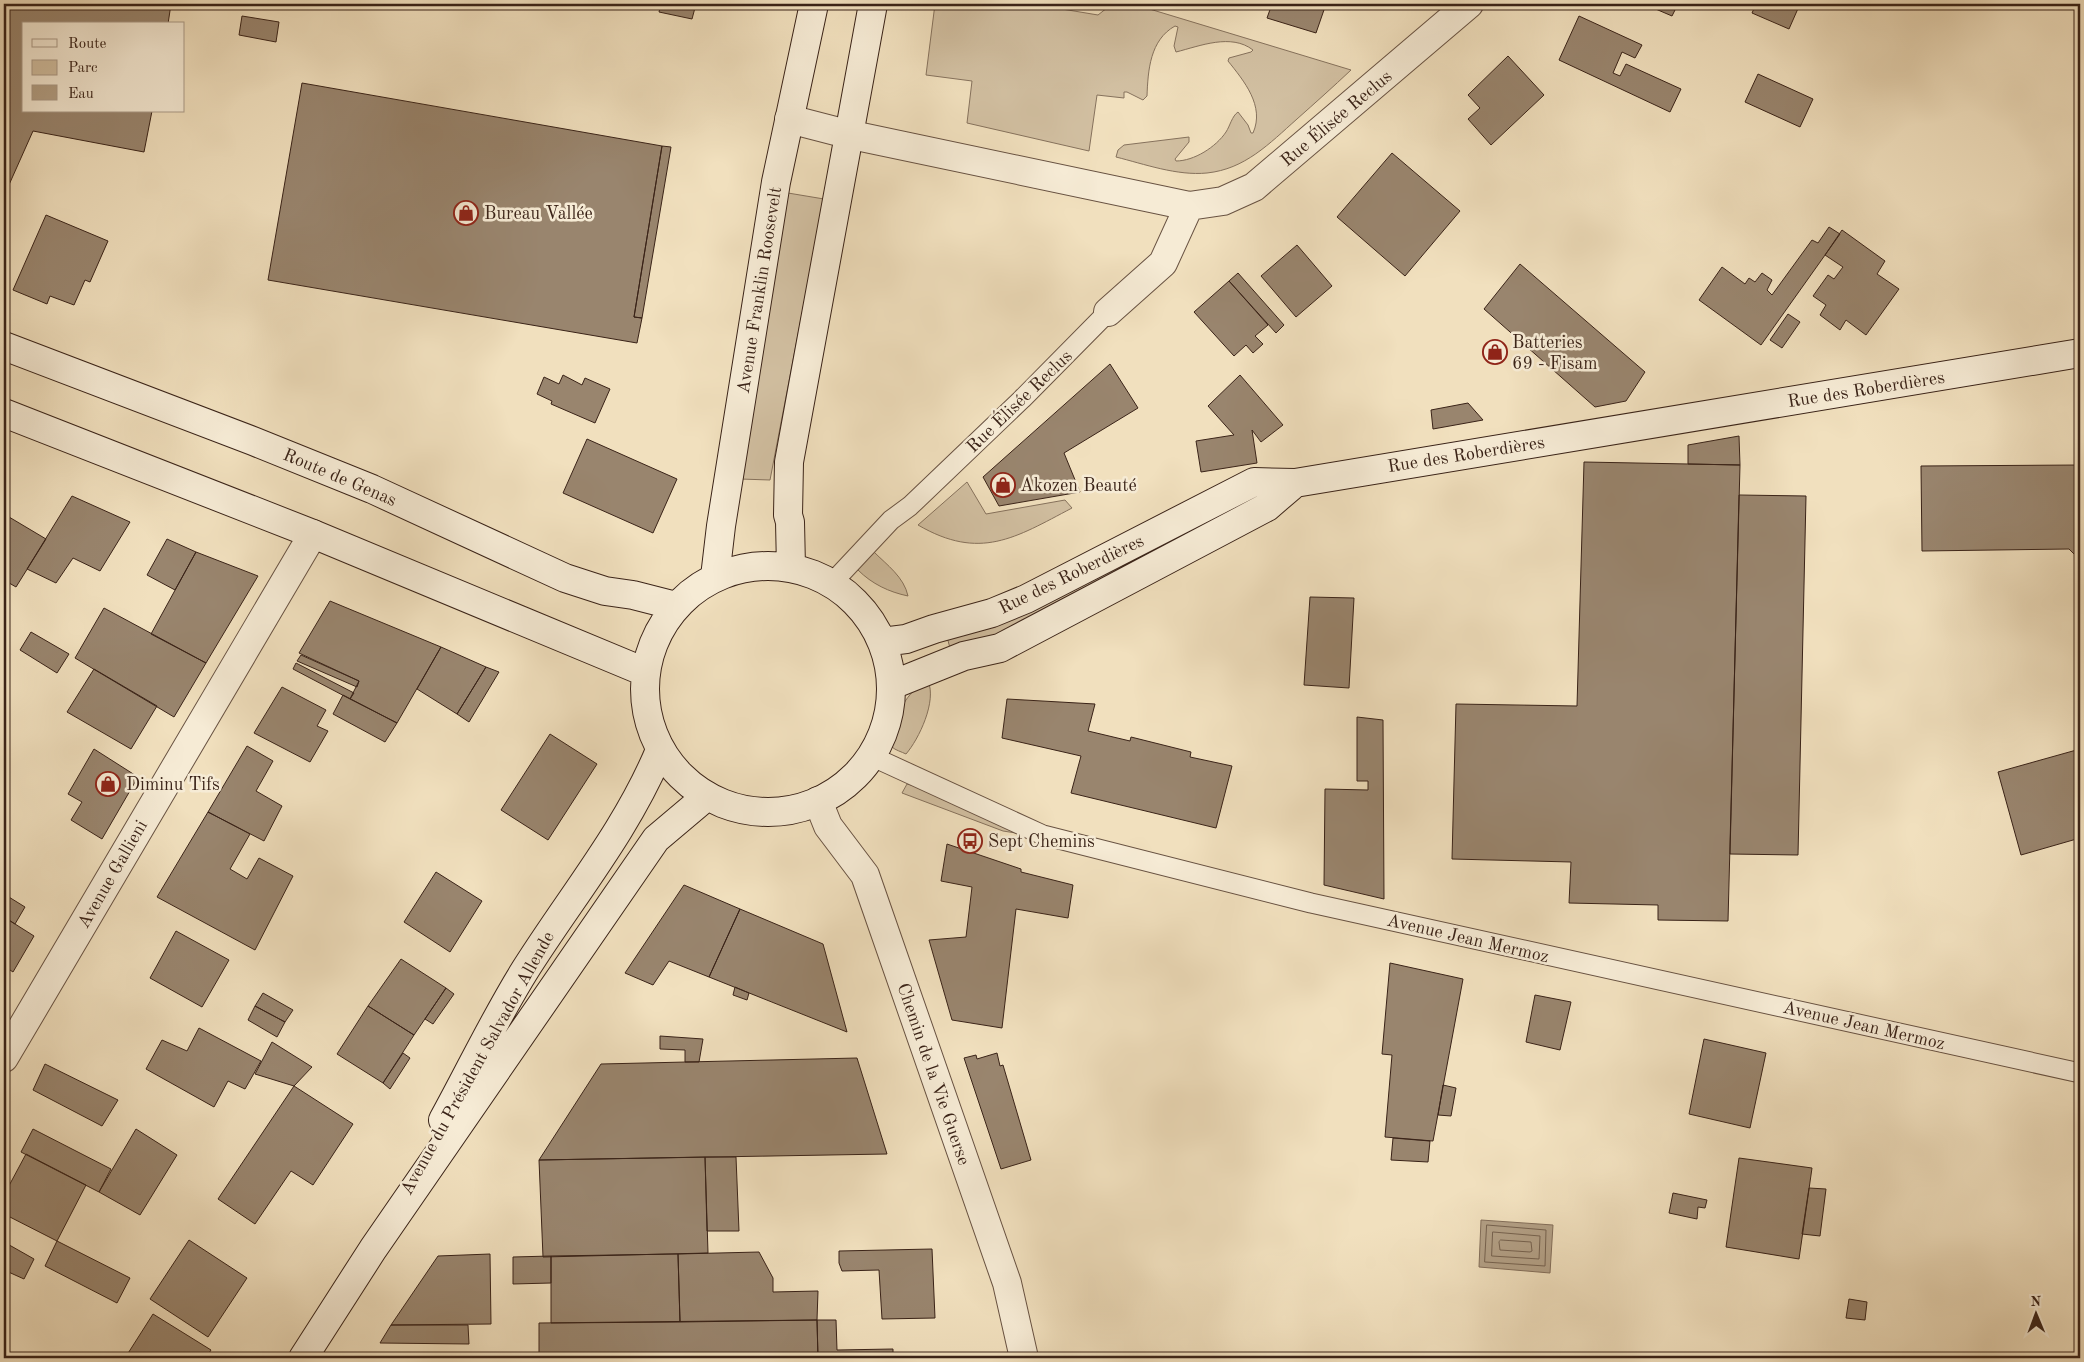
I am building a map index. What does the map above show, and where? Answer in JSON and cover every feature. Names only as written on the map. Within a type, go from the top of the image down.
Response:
[{"type":"street","name":"Avenue Franklin Roosevelt","points":[[715,577],[721,526],[775,191],[814,4]]},
{"type":"street","points":[[791,567],[790,522],[788,514],[789,462],[847,134],[873,4]]},
{"type":"street","name":"Rue Élisée Reclus","points":[[789,119],[847,134],[1189,206],[1224,201],[1254,187],[1469,4]]},
{"type":"street","name":"Rue Élisée Reclus","points":[[1108,312],[1163,263],[1189,206]]},
{"type":"street","name":"Route de Genas","points":[[4,346],[253,440],[372,489],[565,578],[605,591],[633,595],[676,606]]},
{"type":"street","name":"Rue des Roberdières","points":[[882,642],[906,639],[992,613],[1026,599],[1254,482],[1295,482],[2080,353]]},
{"type":"street","points":[[4,413],[313,534],[645,672]]},
{"type":"street","points":[[892,685],[964,656],[1000,648],[1267,508],[1295,482]]},
{"type":"street","name":"Avenue Gallieni","points":[[4,1058],[313,534]]},
{"type":"street","points":[[753,567],[791,567],[832,583],[864,611],[882,642],[892,685],[887,722],[871,756],[848,782],[818,801],[792,809],[766,812],[739,808],[707,796],[683,778],[660,750],[647,713],[645,672],[656,636],[676,606],[695,590],[715,577],[753,567]]},
{"type":"street","name":"Avenue du Président Salvador Allende","points":[[373,1249],[525,971],[626,819],[652,771],[660,750]]},
{"type":"street","name":"Avenue du Président Salvador Allende","points":[[303,1358],[373,1249],[656,839],[707,796]]},
{"type":"street","name":"Chemin de la Vie Guerse","points":[[818,801],[828,826],[865,876],[1007,1283],[1024,1358]]},
{"type":"lane","name":"Rue Élisée Reclus","points":[[832,583],[891,520],[910,506],[1001,419],[1108,312]]},
{"type":"lane","name":"Avenue Jean Mermoz","points":[[871,756],[1043,835],[1311,903],[2080,1073]]},
{"type":"green space","points":[[935,4],[1032,4],[1098,15],[1112,4],[1133,4],[1351,70],[1276,137],[1245,161],[1221,171],[1184,173],[1116,157],[1118,150],[1124,145],[1189,137],[1189,142],[1175,159],[1176,161],[1190,159],[1211,148],[1222,138],[1238,112],[1248,125],[1251,133],[1253,133],[1256,123],[1255,104],[1246,85],[1228,61],[1229,58],[1253,50],[1235,42],[1215,42],[1176,52],[1174,46],[1178,27],[1175,26],[1160,39],[1155,47],[1148,76],[1147,96],[1143,100],[1127,92],[1124,92],[1124,98],[1097,95],[1089,151],[967,123],[972,81],[926,75]]},
{"type":"green space","points":[[788,193],[824,199],[770,480],[740,479]]},
{"type":"green space","points":[[967,482],[986,514],[1065,500],[1072,508],[1015,536],[979,543],[960,542],[940,536],[918,525]]},
{"type":"green space","points":[[1258,489],[1265,498],[1001,636],[950,648],[947,637]]},
{"type":"green space","points":[[874,552],[899,577],[908,596],[881,587],[858,570],[860,562]]},
{"type":"green space","points":[[928,681],[930,699],[925,719],[921,730],[906,754],[892,747],[890,736],[892,729],[898,713],[909,696]]},
{"type":"green space","points":[[907,784],[919,787],[1022,834],[1003,831],[902,793]]},
{"type":"water","points":[[1481,1220],[1553,1225],[1550,1273],[1479,1267]]},
{"type":"building","points":[[4,4],[171,4],[168,22],[22,22],[22,112],[152,112],[144,152],[33,131],[4,196]]},
{"type":"building","points":[[661,4],[696,4],[692,19],[659,12]]},
{"type":"building","points":[[1272,4],[1326,4],[1316,33],[1267,18]]},
{"type":"building","points":[[1644,4],[1678,4],[1672,16]]},
{"type":"building","points":[[1756,4],[1800,4],[1789,29],[1752,13]]},
{"type":"building","points":[[242,16],[279,22],[276,42],[239,35]]},
{"type":"building","points":[[1579,16],[1642,45],[1635,58],[1622,52],[1613,73],[1620,76],[1626,64],[1681,89],[1670,112],[1559,60]]},
{"type":"building","points":[[1508,56],[1544,95],[1491,145],[1468,119],[1480,108],[1468,95]]},
{"type":"building","points":[[1758,74],[1813,99],[1800,127],[1745,102]]},
{"type":"building","name":"Bureau Vallée","points":[[302,83],[662,146],[634,317],[642,318],[637,343],[268,280]]},
{"type":"building","points":[[662,146],[671,147],[642,318],[634,317]]},
{"type":"building","points":[[1392,153],[1460,211],[1405,276],[1337,217]]},
{"type":"building","points":[[46,215],[108,241],[90,282],[85,280],[74,305],[50,296],[47,304],[13,290]]},
{"type":"building","points":[[1829,227],[1840,234],[1761,345],[1699,300],[1722,267],[1745,284],[1749,278],[1755,282],[1762,273],[1772,280],[1767,290],[1772,295],[1812,240],[1818,243]]},
{"type":"building","points":[[1842,230],[1885,261],[1877,274],[1899,289],[1866,335],[1846,320],[1840,330],[1820,315],[1826,305],[1813,296],[1828,275],[1834,279],[1843,267],[1825,255]]},
{"type":"building","points":[[1297,245],[1332,286],[1296,317],[1261,276]]},
{"type":"building","points":[[1520,264],[1645,372],[1626,401],[1595,407],[1484,309]]},
{"type":"building","points":[[1238,273],[1284,325],[1276,333],[1229,281]]},
{"type":"building","points":[[1229,281],[1268,325],[1255,336],[1263,344],[1253,353],[1246,345],[1234,356],[1194,312]]},
{"type":"building","points":[[1788,314],[1800,322],[1782,348],[1770,340]]},
{"type":"building","points":[[1110,364],[1138,408],[1064,453],[1080,492],[999,506],[983,477]]},
{"type":"building","points":[[563,375],[582,385],[585,378],[610,389],[595,423],[551,404],[552,401],[537,394],[544,377],[559,384]]},
{"type":"building","points":[[1240,375],[1283,425],[1261,442],[1252,430],[1257,463],[1201,472],[1196,441],[1234,435],[1208,406]]},
{"type":"building","points":[[1468,403],[1483,420],[1433,429],[1431,410]]},
{"type":"building","points":[[1739,436],[1740,465],[1688,464],[1688,445]]},
{"type":"building","points":[[587,439],[677,479],[653,533],[563,493]]},
{"type":"building","points":[[1584,462],[1740,465],[1728,921],[1658,920],[1658,905],[1569,903],[1571,862],[1452,859],[1456,704],[1577,706]]},
{"type":"building","points":[[2080,465],[2080,560],[2069,549],[1922,551],[1921,466]]},
{"type":"building","points":[[1739,495],[1806,496],[1798,855],[1730,854]]},
{"type":"building","points":[[72,496],[130,522],[100,571],[73,558],[56,583],[27,569]]},
{"type":"building","points":[[4,514],[46,539],[16,587],[4,580]]},
{"type":"building","points":[[167,539],[196,552],[175,590],[147,575]]},
{"type":"building","points":[[196,552],[258,576],[206,663],[151,634]]},
{"type":"building","points":[[1310,597],[1354,598],[1349,688],[1304,685]]},
{"type":"building","points":[[330,601],[441,647],[397,723],[350,699],[359,681],[299,653]]},
{"type":"building","points":[[104,608],[206,663],[174,717],[75,658]]},
{"type":"building","points":[[31,632],[69,654],[57,673],[20,650]]},
{"type":"building","points":[[441,647],[486,667],[457,714],[417,689]]},
{"type":"building","points":[[301,655],[359,681],[357,687],[297,661]]},
{"type":"building","points":[[296,663],[354,693],[350,699],[293,669]]},
{"type":"building","points":[[486,667],[499,672],[469,722],[457,714]]},
{"type":"building","points":[[94,669],[157,706],[131,749],[67,712]]},
{"type":"building","points":[[282,687],[326,710],[317,726],[328,731],[310,762],[254,733]]},
{"type":"building","points":[[343,695],[397,723],[385,742],[333,714]]},
{"type":"building","points":[[1007,699],[1095,704],[1088,731],[1130,741],[1131,737],[1191,752],[1190,757],[1232,766],[1216,828],[1071,793],[1081,756],[1002,738]]},
{"type":"building","points":[[1357,717],[1383,720],[1384,899],[1324,885],[1325,789],[1368,790],[1368,781],[1357,781]]},
{"type":"building","points":[[550,734],[597,764],[548,840],[501,810]]},
{"type":"building","points":[[247,746],[273,761],[256,791],[282,806],[264,841],[208,812]]},
{"type":"building","points":[[94,749],[138,777],[102,839],[71,820],[82,802],[68,794]]},
{"type":"building","points":[[2080,749],[2080,838],[2021,855],[1998,772]]},
{"type":"building","points":[[208,812],[250,834],[230,869],[247,879],[259,858],[293,876],[255,950],[157,897]]},
{"type":"building","points":[[947,844],[1021,869],[1021,872],[1073,885],[1068,918],[1016,909],[1002,1028],[952,1020],[929,940],[966,937],[972,887],[941,881]]},
{"type":"building","points":[[436,872],[482,901],[450,952],[404,922]]},
{"type":"building","points":[[684,885],[740,909],[709,977],[669,961],[653,985],[625,973]]},
{"type":"building","points":[[4,894],[25,907],[15,924],[4,917]]},
{"type":"building","points":[[740,909],[823,944],[847,1032],[709,977]]},
{"type":"building","points":[[4,917],[34,936],[13,972],[4,966]]},
{"type":"building","points":[[176,931],[229,960],[202,1007],[150,978]]},
{"type":"building","points":[[401,959],[446,988],[414,1035],[368,1006]]},
{"type":"building","points":[[1390,963],[1463,979],[1433,1141],[1385,1137],[1392,1055],[1382,1054]]},
{"type":"building","points":[[735,987],[749,993],[747,1000],[733,995]]},
{"type":"building","points":[[446,988],[454,994],[433,1024],[425,1019]]},
{"type":"building","points":[[263,993],[293,1010],[285,1022],[255,1006]]},
{"type":"building","points":[[1535,995],[1571,1002],[1560,1050],[1526,1042]]},
{"type":"building","points":[[255,1006],[285,1022],[277,1037],[248,1020]]},
{"type":"building","points":[[368,1006],[414,1035],[383,1083],[337,1054]]},
{"type":"building","points":[[199,1028],[261,1061],[245,1089],[228,1081],[214,1107],[146,1069],[162,1040],[187,1051]]},
{"type":"building","points":[[660,1036],[703,1039],[699,1062],[685,1062],[685,1050],[660,1049]]},
{"type":"building","points":[[1704,1039],[1766,1053],[1750,1128],[1689,1114]]},
{"type":"building","points":[[272,1042],[312,1067],[294,1086],[255,1074]]},
{"type":"building","points":[[403,1053],[410,1058],[390,1089],[383,1083]]},
{"type":"building","points":[[997,1053],[1000,1066],[1003,1065],[1031,1160],[1001,1169],[964,1058],[976,1055],[977,1059]]},
{"type":"building","points":[[857,1058],[887,1154],[539,1160],[601,1064]]},
{"type":"building","points":[[45,1064],[118,1100],[102,1126],[33,1090]]},
{"type":"building","points":[[1443,1085],[1456,1088],[1451,1116],[1438,1115]]},
{"type":"building","points":[[294,1086],[353,1124],[313,1185],[291,1171],[255,1224],[218,1199]]},
{"type":"building","points":[[33,1129],[111,1169],[99,1192],[21,1152]]},
{"type":"building","points":[[136,1129],[177,1155],[140,1215],[99,1192]]},
{"type":"building","points":[[1393,1138],[1430,1141],[1428,1162],[1391,1160]]},
{"type":"building","points":[[26,1154],[86,1185],[57,1241],[4,1214],[4,1195]]},
{"type":"building","points":[[705,1157],[736,1157],[739,1231],[707,1231]]},
{"type":"building","points":[[705,1157],[708,1253],[543,1257],[539,1160]]},
{"type":"building","points":[[1739,1158],[1812,1168],[1799,1259],[1726,1247]]},
{"type":"building","points":[[1809,1188],[1826,1189],[1820,1236],[1802,1234]]},
{"type":"building","points":[[1673,1193],[1707,1200],[1705,1208],[1698,1207],[1697,1219],[1669,1213]]},
{"type":"building","points":[[189,1240],[247,1278],[208,1337],[150,1299]]},
{"type":"building","points":[[57,1241],[130,1278],[117,1303],[45,1266]]},
{"type":"building","points":[[4,1242],[34,1259],[24,1279],[4,1270]]},
{"type":"building","points":[[932,1249],[935,1318],[882,1319],[879,1270],[842,1271],[839,1263],[839,1251]]},
{"type":"building","points":[[759,1252],[773,1278],[773,1292],[818,1291],[817,1320],[680,1322],[678,1254]]},
{"type":"building","points":[[490,1254],[491,1324],[391,1325],[438,1256]]},
{"type":"building","points":[[678,1254],[680,1322],[551,1323],[551,1256]]},
{"type":"building","points":[[551,1256],[551,1283],[513,1284],[513,1257]]},
{"type":"building","points":[[1849,1299],[1867,1302],[1865,1320],[1846,1318]]},
{"type":"building","points":[[153,1314],[211,1350],[206,1358],[125,1358]]},
{"type":"building","points":[[817,1320],[836,1320],[837,1350],[893,1349],[893,1358],[818,1358]]},
{"type":"building","points":[[817,1320],[818,1358],[539,1358],[539,1323]]},
{"type":"building","points":[[391,1325],[468,1325],[469,1344],[380,1343]]},
{"type":"place","name":"Bureau Vallée","points":[[466,213]]},
{"type":"place","name":"Batteries 69 - Fisam","points":[[1495,352]]},
{"type":"place","name":"Akozen Beauté","points":[[1003,485]]},
{"type":"place","name":"Diminu Tifs","points":[[108,784]]},
{"type":"place","name":"Sept Chemins","points":[[970,841]]}]
